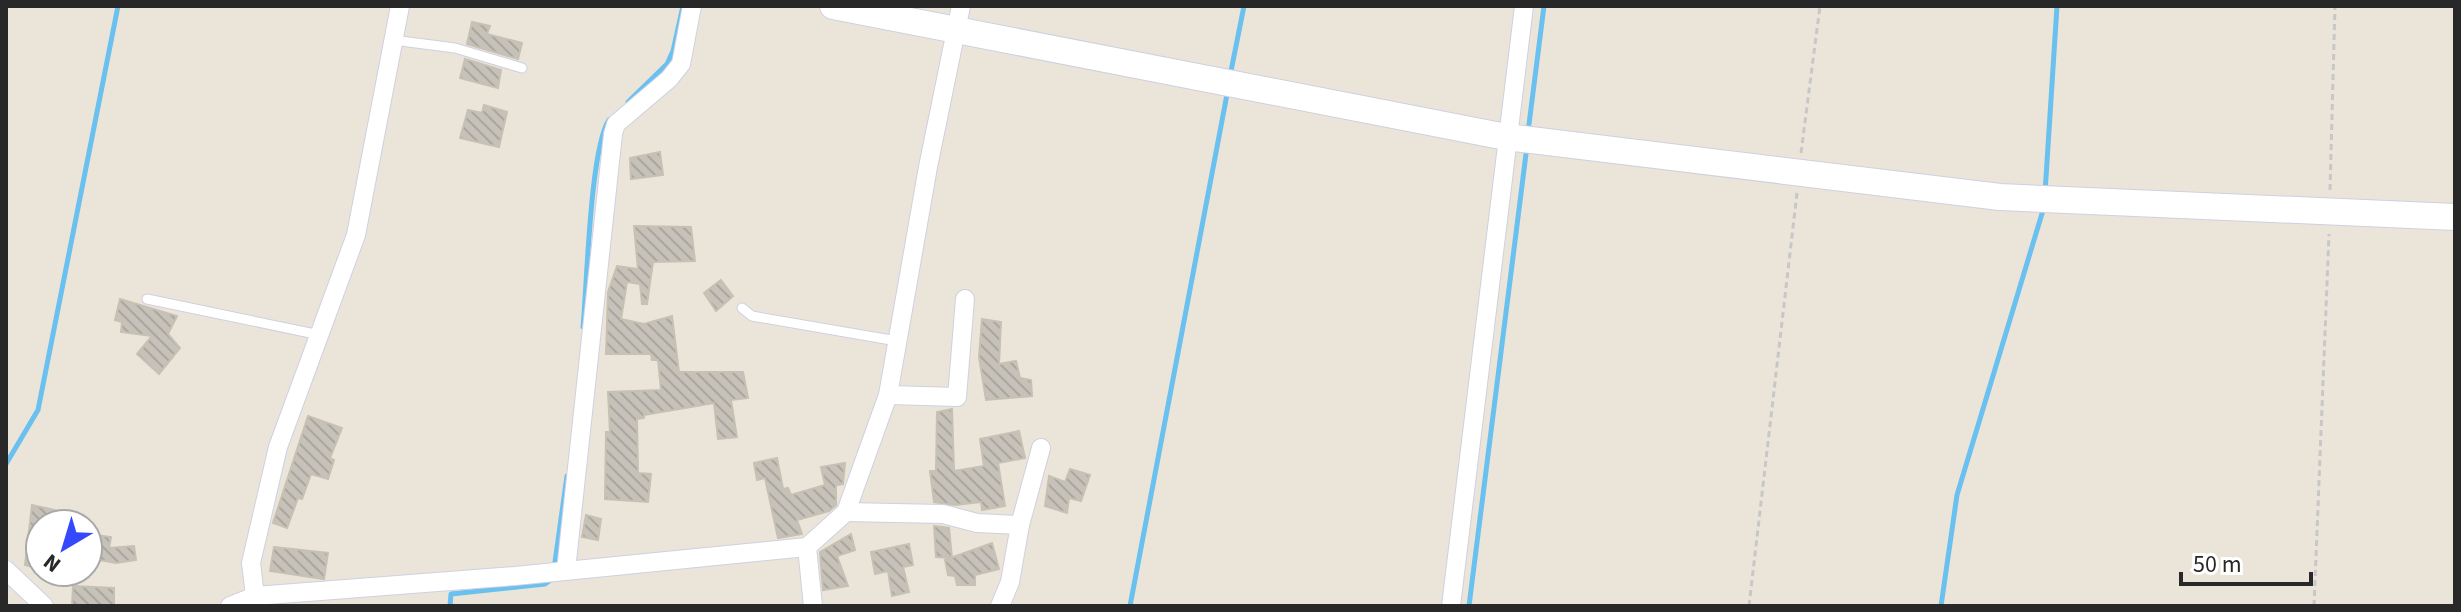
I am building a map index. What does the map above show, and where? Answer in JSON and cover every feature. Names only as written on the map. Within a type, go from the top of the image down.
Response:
[{"type":"street","points":[[255,596],[251,563],[278,447],[356,235],[400,6]]},
{"type":"street","points":[[566,570],[613,134],[616,124],[669,79],[681,64],[692,6]]},
{"type":"street","points":[[833,6],[959,18],[1506,137],[2000,197],[2455,217]]},
{"type":"street","points":[[1451,606],[1524,6]]},
{"type":"street","points":[[230,606],[255,596],[515,576],[807,547],[846,512],[888,395],[928,167],[959,18]]},
{"type":"street","points":[[888,395],[957,397],[965,299]]},
{"type":"street","points":[[1000,606],[1010,582],[1020,525],[1041,448]]},
{"type":"street","points":[[846,512],[943,514],[977,523],[1020,525]]},
{"type":"street","points":[[807,547],[813,606]]},
{"type":"street","points":[[6,570],[44,606]]},
{"type":"lane","points":[[393,40],[455,48],[522,68]]},
{"type":"lane","points":[[147,299],[320,335]]},
{"type":"lane","points":[[742,308],[752,316],[897,341]]},
{"type":"path","points":[[1749,606],[1820,6]]},
{"type":"path","points":[[2314,606],[2335,6]]},
{"type":"building","points":[[472,22],[490,26],[487,34],[522,43],[518,59],[467,44]]},
{"type":"building","points":[[465,59],[501,70],[498,88],[460,78]]},
{"type":"building","points":[[484,105],[507,112],[499,147],[460,138],[468,110],[482,113]]},
{"type":"building","points":[[660,152],[663,175],[631,179],[630,158]]},
{"type":"building","points":[[634,226],[691,227],[695,261],[653,262],[647,304],[642,304],[640,284],[627,282],[621,319],[644,324],[672,316],[679,372],[743,372],[748,398],[731,400],[737,437],[718,439],[714,403],[644,415],[644,418],[637,419],[638,473],[651,474],[648,502],[605,499],[606,432],[610,432],[608,392],[661,390],[658,360],[652,360],[651,354],[606,354],[608,292],[617,266],[638,269]]},
{"type":"building","points":[[721,280],[733,296],[716,311],[704,293]]},
{"type":"building","points":[[120,299],[177,316],[168,334],[180,348],[159,374],[137,354],[152,336],[121,332],[122,322],[115,320]]},
{"type":"building","points":[[982,319],[1001,322],[999,364],[1016,361],[1020,378],[1031,380],[1032,396],[986,400],[979,357]]},
{"type":"building","points":[[952,409],[954,471],[984,466],[980,439],[1019,431],[1025,458],[998,463],[1005,506],[982,510],[981,502],[955,505],[934,502],[930,471],[936,471],[937,412]]},
{"type":"building","points":[[308,416],[342,428],[330,458],[334,460],[328,479],[311,474],[287,528],[273,523]]},
{"type":"building","points":[[777,458],[783,489],[788,488],[791,495],[825,485],[821,467],[845,463],[843,484],[836,485],[836,505],[829,511],[797,520],[802,534],[778,538],[765,478],[757,480],[754,463]]},
{"type":"building","points":[[1070,469],[1090,475],[1081,501],[1069,498],[1067,513],[1045,506],[1049,476],[1065,482]]},
{"type":"building","points":[[586,515],[601,519],[598,540],[582,537]]},
{"type":"building","points":[[934,526],[949,528],[952,558],[936,557]]},
{"type":"building","points":[[851,534],[855,550],[837,556],[848,586],[823,590],[820,552]]},
{"type":"building","points":[[104,536],[111,537],[109,548],[134,546],[136,560],[116,563],[104,561]]},
{"type":"building","points":[[992,543],[999,569],[975,575],[975,585],[957,585],[955,576],[948,575],[945,560]]},
{"type":"building","points":[[909,544],[913,565],[903,567],[909,592],[892,596],[888,571],[875,574],[871,552]]},
{"type":"building","points":[[274,547],[328,553],[324,579],[270,571]]},
{"type":"building","points":[[73,588],[114,588],[114,606],[72,606]]},
{"type":"waterway","points":[[6,464],[38,410],[118,6]]},
{"type":"waterway","points":[[628,102],[667,64],[683,6]]},
{"type":"waterway","points":[[1230,76],[1244,6]]},
{"type":"waterway","points":[[1528,132],[1544,6]]},
{"type":"waterway","points":[[2045,193],[2057,6]]},
{"type":"waterway","points":[[1130,606],[1228,89]]},
{"type":"waterway","points":[[583,327],[593,187],[597,158],[609,120]]},
{"type":"waterway","points":[[1469,606],[1527,146]]},
{"type":"waterway","points":[[1941,606],[1957,495],[2044,207]]},
{"type":"waterway","points":[[554,569],[567,476]]},
{"type":"waterway","points":[[450,606],[451,594],[545,584],[552,579]]}]
